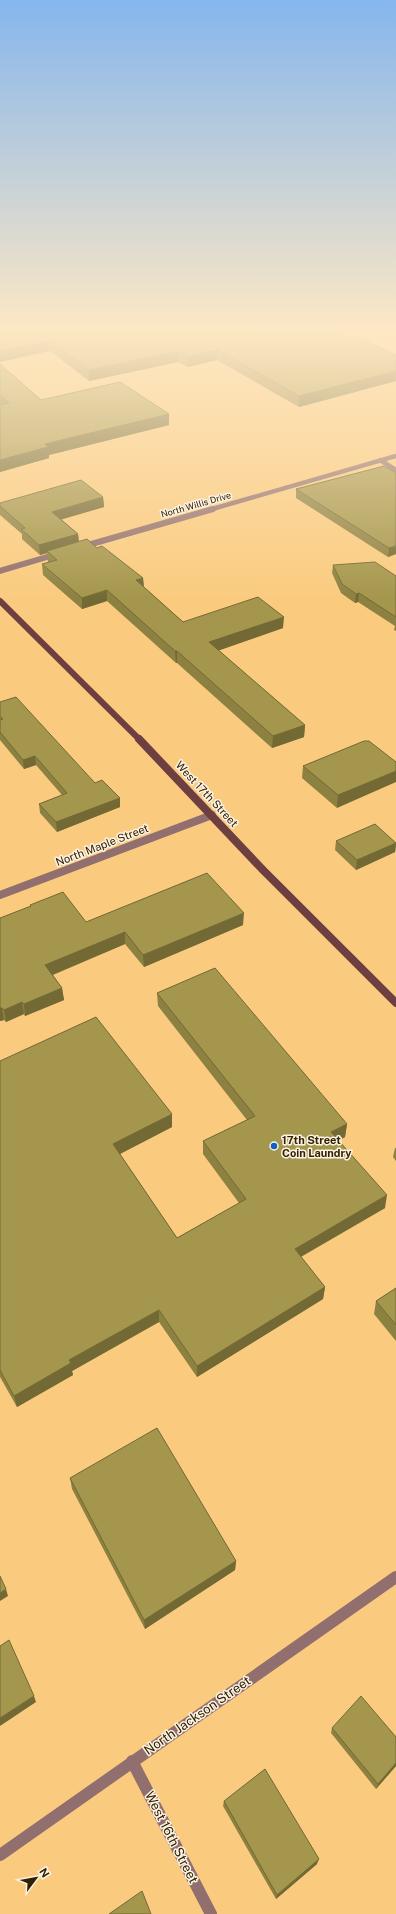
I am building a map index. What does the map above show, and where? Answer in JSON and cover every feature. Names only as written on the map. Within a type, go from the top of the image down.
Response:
[{"type":"main road","name":"West 17th Street","points":[[0,601],[153,752],[258,865],[396,1003]]},
{"type":"street","name":"North Willis Drive","points":[[73,549],[396,456]]},
{"type":"street","points":[[380,460],[396,470]]},
{"type":"street","points":[[0,571],[66,551]]},
{"type":"street","name":"North Maple Street","points":[[0,895],[212,815]]},
{"type":"street","name":"North Jackson Street","points":[[0,1855],[132,1760],[396,1577]]},
{"type":"street","name":"West 16th Street","points":[[132,1760],[211,1914]]},
{"type":"building","points":[[0,420],[143,420],[45,444],[48,447],[0,460]]},
{"type":"building","points":[[384,466],[396,473],[396,546],[389,548],[296,489]]},
{"type":"building","points":[[81,480],[103,497],[52,512],[78,534],[39,545],[21,529],[25,528],[0,506],[0,503]]},
{"type":"building","points":[[87,539],[97,548],[102,546],[143,578],[136,580],[183,622],[258,597],[284,617],[209,642],[305,725],[273,736],[107,590],[82,598],[42,564],[57,560],[47,551]]},
{"type":"building","points":[[375,562],[396,576],[396,617],[359,593],[356,594],[342,584],[333,565]]},
{"type":"building","points":[[16,697],[95,783],[102,780],[120,798],[56,822],[39,804],[67,793],[35,756],[23,760],[0,732],[0,720],[3,719],[0,716],[0,702]]},
{"type":"building","points":[[364,741],[369,741],[396,762],[396,771],[338,795],[303,766]]},
{"type":"building","points":[[375,824],[396,843],[357,860],[336,841]]},
{"type":"building","points":[[207,873],[244,913],[143,955],[125,932],[45,965],[62,988],[24,1004],[22,1002],[4,1010],[0,1008],[0,918],[63,892],[86,922]]},
{"type":"building","points":[[215,968],[347,1124],[331,1132],[387,1195],[295,1249],[325,1287],[197,1366],[159,1310],[69,1360],[71,1363],[14,1396],[0,1370],[0,1061],[96,1017],[172,1114],[113,1144],[177,1238],[246,1199],[203,1141],[255,1116],[157,993]]},
{"type":"building","points":[[396,1288],[396,1325],[376,1301]]},
{"type":"building","points":[[157,1428],[236,1561],[144,1620],[70,1478]]},
{"type":"building","points":[[0,1576],[6,1589],[0,1593]]},
{"type":"building","points":[[9,1640],[34,1696],[0,1718],[0,1646]]},
{"type":"building","points":[[361,1696],[396,1737],[396,1763],[378,1784],[332,1728]]},
{"type":"building","points":[[265,1769],[319,1859],[277,1895],[224,1801]]},
{"type":"building","points":[[142,1891],[151,1914],[109,1914]]},
{"type":"place","name":"17th Street Coin Laundry","points":[[274,1146]]}]
